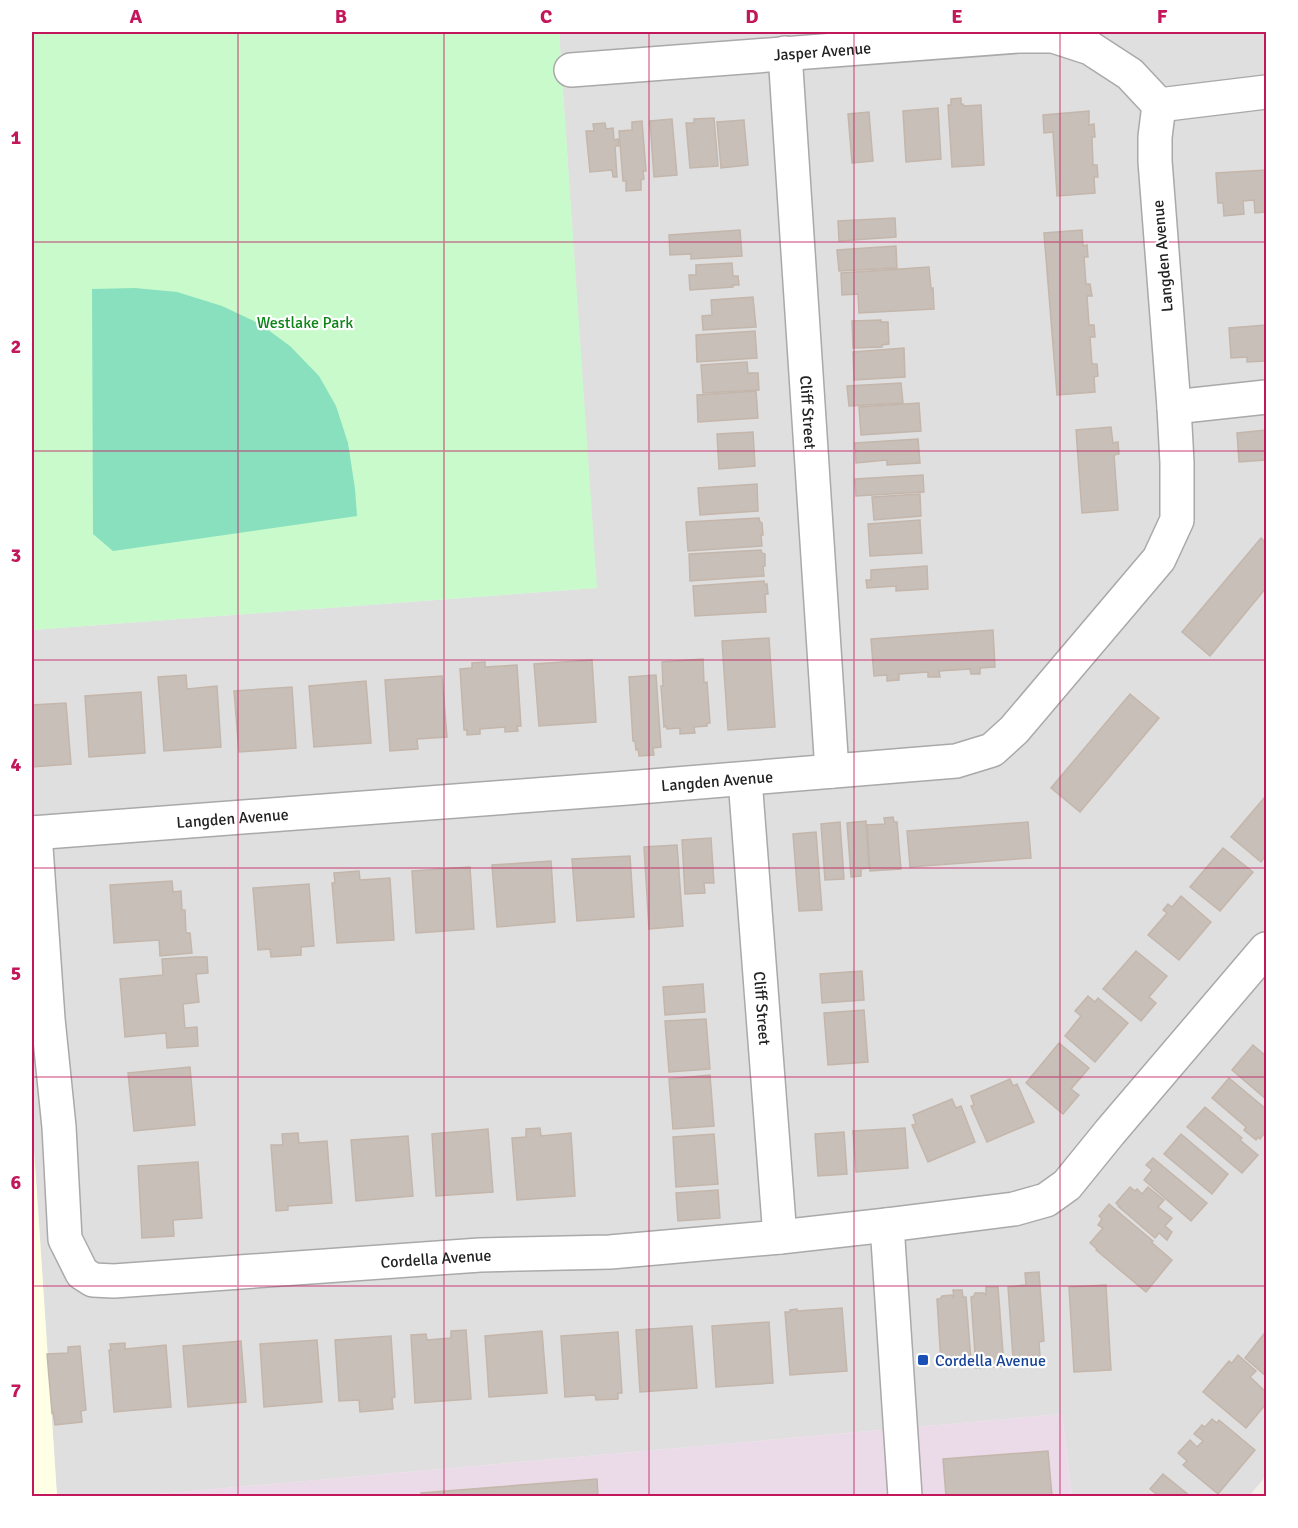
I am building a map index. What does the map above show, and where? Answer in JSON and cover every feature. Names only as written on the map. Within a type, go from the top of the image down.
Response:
[{"type":"street","name":"Jasper Avenue","points":[[571,70],[1008,37],[1053,36],[1090,48],[1130,74],[1159,105]]},
{"type":"street","name":"Cliff Street","points":[[785,54],[832,771]]},
{"type":"street","points":[[1159,105],[1266,92]]},
{"type":"street","name":"Langden Avenue","points":[[33,833],[956,761],[992,750],[1014,730],[1159,559],[1177,520],[1174,407],[1155,161],[1159,105]]},
{"type":"street","points":[[1174,407],[1266,397]]},
{"type":"street","name":"Cliff Street","points":[[745,779],[780,1237]]},
{"type":"street","name":"Cordella Avenue","points":[[33,833],[59,1127],[65,1239],[82,1274],[93,1280],[114,1281],[480,1255],[610,1252],[887,1225],[1014,1209],[1046,1200],[1067,1185],[1266,949]]},
{"type":"street","points":[[887,1225],[905,1497]]},
{"type":"shaded area","points":[[559,32],[1266,32],[1266,1476],[1249,1496],[1072,1496],[1062,1414],[136,1496],[57,1496],[32,1124],[32,630],[596,588]]},
{"type":"shaded area","points":[[32,1124],[36,1178],[57,1496],[32,1496]]},
{"type":"shaded area","points":[[1062,1414],[1072,1496],[136,1496]]},
{"type":"green space","name":"Westlake Park","points":[[32,32],[559,32],[597,588],[32,630]]},
{"type":"green space","points":[[135,288],[177,292],[222,306],[260,324],[290,346],[319,376],[336,406],[348,443],[357,516],[113,551],[93,534],[92,289]]},
{"type":"building","points":[[961,98],[961,104],[964,106],[981,105],[984,165],[952,167],[948,105],[951,105],[951,99]]},
{"type":"building","points":[[938,108],[941,159],[906,162],[903,111]]},
{"type":"building","points":[[1089,111],[1089,125],[1094,124],[1095,137],[1092,137],[1093,165],[1097,165],[1098,177],[1094,177],[1095,193],[1057,196],[1053,132],[1044,133],[1043,115]]},
{"type":"building","points":[[869,112],[873,161],[852,163],[848,114]]},
{"type":"building","points":[[714,118],[718,166],[690,168],[686,123],[694,123],[694,119]]},
{"type":"building","points":[[672,119],[677,175],[654,177],[650,121]]},
{"type":"building","points":[[744,120],[748,165],[721,168],[717,122]]},
{"type":"building","points":[[642,121],[646,171],[643,171],[644,179],[641,180],[641,190],[626,191],[626,181],[623,181],[619,131],[632,130],[632,122]]},
{"type":"building","points":[[605,123],[606,129],[613,128],[614,140],[618,139],[619,146],[615,146],[617,177],[613,177],[612,170],[590,172],[586,131],[594,131],[593,124]]},
{"type":"building","points":[[1266,170],[1266,212],[1255,213],[1254,200],[1243,201],[1244,214],[1224,216],[1223,203],[1218,203],[1216,173]]},
{"type":"building","points":[[895,218],[896,237],[839,241],[838,221]]},
{"type":"building","points":[[740,230],[742,256],[691,259],[691,254],[670,255],[669,235]]},
{"type":"building","points":[[1082,230],[1083,246],[1087,245],[1088,257],[1084,257],[1086,284],[1090,284],[1092,296],[1087,296],[1089,325],[1094,325],[1095,337],[1090,337],[1092,364],[1097,364],[1098,376],[1094,377],[1095,392],[1057,395],[1044,233]]},
{"type":"building","points":[[896,246],[897,268],[839,271],[837,250]]},
{"type":"building","points":[[732,263],[733,276],[738,276],[739,285],[690,290],[689,275],[696,275],[696,265]]},
{"type":"building","points":[[929,267],[934,309],[859,313],[858,294],[842,295],[841,273]]},
{"type":"building","points":[[753,297],[756,327],[703,330],[702,316],[712,315],[711,300]]},
{"type":"building","points":[[881,320],[881,322],[888,322],[889,344],[882,345],[882,347],[853,348],[852,321]]},
{"type":"building","points":[[1266,325],[1266,361],[1247,362],[1247,357],[1231,358],[1229,328]]},
{"type":"building","points":[[755,331],[757,358],[697,362],[696,335]]},
{"type":"building","points":[[904,348],[905,377],[854,380],[853,352]]},
{"type":"building","points":[[747,362],[748,373],[758,373],[759,390],[703,393],[701,365]]},
{"type":"building","points":[[901,383],[903,403],[849,406],[847,386]]},
{"type":"building","points":[[756,391],[758,418],[698,422],[697,395]]},
{"type":"building","points":[[919,403],[921,431],[861,435],[859,407]]},
{"type":"building","points":[[1111,427],[1113,443],[1118,442],[1119,454],[1114,455],[1118,510],[1082,513],[1076,430]]},
{"type":"building","points":[[1266,430],[1266,460],[1239,462],[1237,433]]},
{"type":"building","points":[[753,432],[755,466],[719,469],[717,434]]},
{"type":"building","points":[[918,439],[920,463],[887,465],[887,460],[856,463],[855,443]]},
{"type":"building","points":[[923,475],[924,492],[856,496],[855,479]]},
{"type":"building","points":[[757,484],[758,511],[700,515],[698,488]]},
{"type":"building","points":[[920,494],[921,516],[874,520],[872,497]]},
{"type":"building","points":[[759,518],[762,523],[762,546],[688,551],[686,522]]},
{"type":"building","points":[[920,520],[922,553],[870,556],[868,524]]},
{"type":"building","points":[[1261,538],[1266,543],[1266,588],[1210,656],[1182,632]]},
{"type":"building","points":[[761,550],[765,554],[764,576],[690,581],[689,554]]},
{"type":"building","points":[[927,566],[928,589],[896,591],[896,586],[867,588],[866,580],[871,580],[871,570]]},
{"type":"building","points":[[764,581],[765,585],[767,584],[768,594],[765,594],[766,612],[695,616],[693,586]]},
{"type":"building","points":[[993,630],[995,667],[980,668],[980,674],[971,674],[970,669],[939,671],[940,677],[928,677],[928,672],[899,674],[899,680],[887,681],[887,675],[874,676],[871,639]]},
{"type":"building","points":[[769,638],[775,727],[728,730],[722,641]]},
{"type":"building","points":[[703,659],[710,723],[707,723],[707,726],[694,727],[695,733],[680,734],[680,728],[667,729],[666,726],[664,727],[662,662]]},
{"type":"building","points":[[592,660],[596,722],[539,726],[534,664]]},
{"type":"building","points":[[485,662],[485,667],[517,665],[521,726],[517,726],[518,731],[505,732],[505,727],[480,729],[480,734],[467,735],[467,730],[464,730],[460,669],[472,668],[472,663]]},
{"type":"building","points":[[186,675],[187,689],[217,686],[221,747],[164,751],[158,677]]},
{"type":"building","points":[[656,675],[661,747],[653,748],[654,755],[639,756],[635,741],[633,741],[629,677]]},
{"type":"building","points":[[442,676],[447,737],[417,739],[418,749],[390,751],[385,680]]},
{"type":"building","points":[[366,681],[371,743],[314,747],[309,686]]},
{"type":"building","points":[[292,687],[296,748],[239,752],[234,691]]},
{"type":"building","points":[[141,692],[145,753],[89,757],[85,696]]},
{"type":"building","points":[[1130,694],[1159,718],[1080,812],[1051,788]]},
{"type":"building","points":[[66,703],[71,764],[32,767],[32,705]]},
{"type":"building","points":[[1264,798],[1266,800],[1266,855],[1261,862],[1231,837]]},
{"type":"building","points":[[893,817],[894,822],[897,822],[901,869],[870,871],[867,825],[885,824],[884,818]]},
{"type":"building","points":[[866,821],[869,868],[861,869],[861,876],[851,877],[847,823]]},
{"type":"building","points":[[840,822],[844,879],[825,880],[821,824]]},
{"type":"building","points":[[1028,822],[1031,858],[910,867],[907,831]]},
{"type":"building","points":[[816,832],[822,910],[799,911],[793,834]]},
{"type":"building","points":[[711,838],[714,883],[704,883],[705,893],[685,894],[682,840]]},
{"type":"building","points":[[677,845],[683,926],[649,929],[644,847]]},
{"type":"building","points":[[1223,848],[1253,872],[1220,911],[1190,887]]},
{"type":"building","points":[[630,856],[634,917],[577,921],[572,859]]},
{"type":"building","points":[[551,861],[555,922],[497,927],[492,865]]},
{"type":"building","points":[[470,867],[474,929],[416,933],[412,871]]},
{"type":"building","points":[[359,871],[360,880],[390,878],[394,940],[337,943],[332,883],[335,883],[334,873]]},
{"type":"building","points":[[172,881],[173,892],[181,891],[186,933],[190,933],[192,953],[160,956],[159,940],[114,943],[110,885]]},
{"type":"building","points":[[309,884],[314,946],[301,947],[301,955],[271,957],[270,949],[258,950],[253,888]]},
{"type":"building","points":[[1181,896],[1211,922],[1179,960],[1148,935],[1167,913],[1163,910],[1168,904],[1172,907]]},
{"type":"building","points":[[1136,951],[1167,976],[1149,997],[1156,1003],[1141,1021],[1103,989]]},
{"type":"building","points":[[207,957],[208,973],[196,974],[199,1002],[183,1004],[185,1028],[197,1027],[198,1046],[167,1048],[166,1033],[125,1037],[120,979],[163,975],[162,959]]},
{"type":"building","points":[[862,971],[864,1000],[822,1003],[820,974]]},
{"type":"building","points":[[703,984],[705,1012],[665,1015],[663,987]]},
{"type":"building","points":[[1088,996],[1095,1002],[1098,998],[1128,1023],[1095,1062],[1065,1036],[1081,1016],[1075,1011]]},
{"type":"building","points":[[864,1010],[868,1062],[828,1065],[824,1013]]},
{"type":"building","points":[[706,1019],[710,1069],[669,1072],[665,1021]]},
{"type":"building","points":[[1059,1043],[1089,1068],[1071,1089],[1079,1095],[1063,1114],[1026,1083]]},
{"type":"building","points":[[1253,1045],[1266,1056],[1266,1099],[1232,1070]]},
{"type":"building","points":[[190,1067],[195,1125],[134,1131],[128,1073]]},
{"type":"building","points":[[710,1075],[714,1126],[673,1129],[669,1079]]},
{"type":"building","points":[[1229,1078],[1266,1109],[1266,1131],[1260,1139],[1258,1137],[1256,1140],[1244,1130],[1246,1127],[1212,1098]]},
{"type":"building","points":[[1010,1079],[1013,1086],[1017,1084],[1034,1122],[987,1142],[971,1106],[974,1105],[971,1096]]},
{"type":"building","points":[[952,1099],[956,1108],[961,1106],[975,1142],[928,1162],[912,1125],[916,1124],[913,1115]]},
{"type":"building","points":[[1205,1107],[1242,1138],[1240,1140],[1258,1155],[1242,1173],[1187,1127]]},
{"type":"building","points":[[540,1128],[541,1136],[571,1133],[575,1196],[517,1200],[512,1138],[526,1137],[526,1129]]},
{"type":"building","points":[[905,1128],[908,1168],[856,1172],[853,1131]]},
{"type":"building","points":[[488,1129],[493,1192],[436,1196],[432,1134]]},
{"type":"building","points":[[844,1132],[847,1174],[818,1176],[815,1134]]},
{"type":"building","points":[[298,1133],[299,1143],[327,1141],[332,1203],[288,1206],[288,1210],[276,1211],[271,1145],[283,1145],[282,1134]]},
{"type":"building","points":[[714,1134],[718,1184],[676,1187],[673,1137]]},
{"type":"building","points":[[1181,1134],[1228,1174],[1212,1194],[1164,1154]]},
{"type":"building","points":[[408,1136],[413,1196],[356,1201],[351,1140]]},
{"type":"building","points":[[1153,1158],[1207,1203],[1191,1221],[1144,1180],[1152,1170],[1146,1165]]},
{"type":"building","points":[[198,1162],[202,1218],[173,1220],[174,1236],[142,1238],[138,1166]]},
{"type":"building","points":[[1130,1187],[1142,1194],[1148,1187],[1164,1200],[1158,1207],[1172,1218],[1165,1226],[1172,1232],[1167,1240],[1159,1233],[1155,1238],[1116,1203]]},
{"type":"building","points":[[718,1190],[720,1218],[678,1221],[676,1193]]},
{"type":"building","points":[[1109,1204],[1172,1260],[1146,1292],[1090,1243],[1103,1228],[1098,1225],[1102,1219],[1099,1216]]},
{"type":"building","points":[[1039,1272],[1044,1341],[1039,1342],[1040,1356],[1013,1357],[1008,1287],[1026,1285],[1025,1273]]},
{"type":"building","points":[[1106,1285],[1111,1370],[1074,1372],[1069,1287]]},
{"type":"building","points":[[986,1287],[998,1287],[1004,1366],[976,1368],[971,1297],[975,1293],[986,1295]]},
{"type":"building","points":[[953,1290],[962,1290],[963,1297],[966,1297],[971,1360],[941,1363],[937,1299],[952,1295],[954,1298]]},
{"type":"building","points":[[842,1308],[847,1371],[790,1375],[785,1312],[797,1309],[797,1311]]},
{"type":"building","points":[[769,1322],[773,1383],[716,1387],[712,1326]]},
{"type":"building","points":[[692,1326],[697,1388],[640,1392],[636,1330]]},
{"type":"building","points":[[466,1330],[471,1399],[415,1403],[411,1335],[426,1334],[427,1340],[451,1338],[451,1331]]},
{"type":"building","points":[[542,1331],[547,1393],[489,1397],[485,1336]]},
{"type":"building","points":[[618,1332],[622,1393],[618,1393],[618,1399],[596,1400],[595,1395],[565,1397],[561,1336]]},
{"type":"building","points":[[1264,1334],[1266,1336],[1266,1376],[1245,1358]]},
{"type":"building","points":[[391,1336],[395,1397],[392,1398],[393,1409],[360,1412],[359,1400],[339,1401],[335,1340]]},
{"type":"building","points":[[317,1340],[322,1402],[264,1407],[260,1344]]},
{"type":"building","points":[[241,1341],[246,1402],[188,1407],[183,1346]]},
{"type":"building","points":[[125,1343],[125,1349],[166,1345],[171,1407],[114,1412],[109,1350],[111,1350],[110,1344]]},
{"type":"building","points":[[80,1346],[86,1410],[81,1411],[82,1422],[55,1425],[47,1354],[68,1353],[68,1347]]},
{"type":"building","points":[[1238,1355],[1256,1371],[1250,1377],[1266,1392],[1266,1404],[1246,1428],[1203,1392],[1229,1361],[1232,1363]]},
{"type":"building","points":[[1212,1419],[1217,1423],[1219,1420],[1255,1450],[1218,1494],[1183,1465],[1187,1461],[1178,1453],[1190,1440],[1197,1447],[1203,1441],[1194,1434]]},
{"type":"building","points":[[1048,1451],[1052,1496],[946,1496],[943,1459]]},
{"type":"building","points":[[1163,1474],[1190,1496],[1159,1496],[1150,1489]]},
{"type":"building","points":[[597,1479],[598,1496],[422,1496],[421,1493]]},
{"type":"place","name":"Cordella Avenue","points":[[923,1360]]}]
